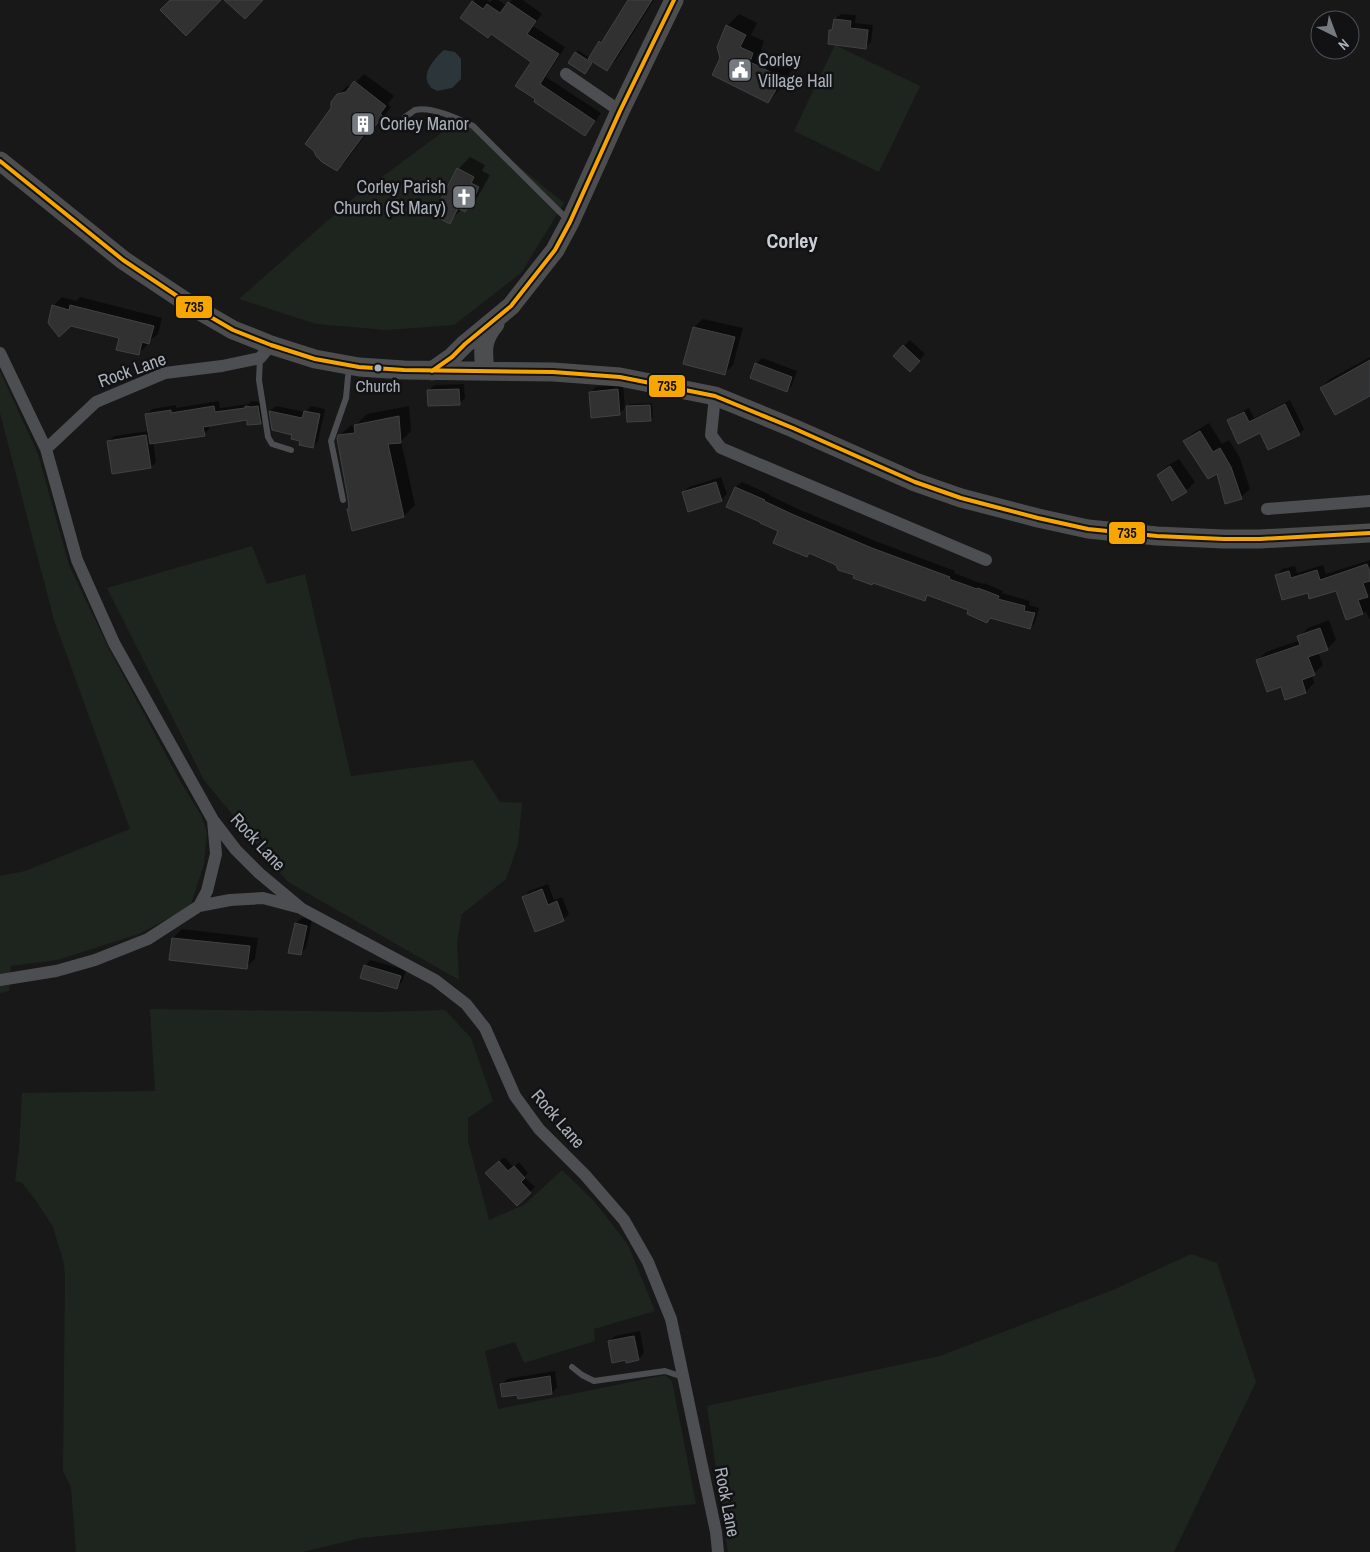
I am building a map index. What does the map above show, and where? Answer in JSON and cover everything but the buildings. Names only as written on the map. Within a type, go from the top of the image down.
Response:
[{"type":"main road","points":[[484,371],[484,340],[555,250],[570,222],[620,111],[674,0]]},
{"type":"main road","points":[[0,161],[123,260],[265,352],[315,358],[349,365],[404,370],[553,372],[620,377],[715,396],[915,482],[961,498],[1088,529],[1157,536],[1224,539],[1370,533]]},
{"type":"main road","points":[[432,371],[452,357],[511,306]]},
{"type":"street","points":[[566,74],[620,111]]},
{"type":"street","name":"Rock Lane","points":[[46,449],[96,402],[165,373],[222,366],[265,352]]},
{"type":"street","name":"Rock Lane","points":[[0,353],[46,449],[80,568],[114,642],[213,820],[236,850],[302,909],[435,980],[466,1004],[485,1028],[515,1096],[539,1129],[585,1175],[624,1220],[648,1262],[671,1320],[716,1532],[718,1552]]},
{"type":"street","points":[[715,396],[711,435],[721,448],[986,560]]},
{"type":"street","points":[[1266,510],[1370,501]]},
{"type":"street","name":"Rock Lane","points":[[199,906],[207,890],[216,854],[213,820]]},
{"type":"street","points":[[0,980],[56,971],[95,960],[148,939],[199,906],[230,900],[263,898],[302,909]]},
{"type":"lane","points":[[405,117],[414,110],[429,110],[460,119],[473,126],[570,222]]},
{"type":"lane","points":[[265,352],[259,380],[268,437],[272,444],[291,450]]},
{"type":"lane","points":[[343,500],[331,441],[346,398],[349,365]]},
{"type":"lane","points":[[572,1367],[594,1381],[665,1370],[684,1377]]},
{"type":"shaded area","points":[[835,45],[920,86],[879,172],[794,131]]},
{"type":"shaded area","points":[[444,50],[455,52],[461,59],[461,79],[452,88],[437,91],[427,81],[427,76],[430,66]]},
{"type":"shaded area","points":[[460,119],[564,203],[521,273],[454,325],[387,330],[316,324],[239,299],[351,200]]},
{"type":"shaded area","points":[[0,371],[38,454],[69,565],[109,649],[179,779],[201,815],[207,833],[204,864],[190,907],[139,934],[57,960],[11,966],[9,991],[0,993],[0,876],[25,871],[130,829],[54,620],[0,413]]},
{"type":"shaded area","points":[[252,546],[267,584],[305,574],[351,776],[473,760],[500,802],[522,803],[518,845],[506,879],[462,914],[457,942],[459,980],[288,882],[204,780],[107,588]]},
{"type":"shaded area","points":[[150,1009],[379,1012],[445,1010],[471,1038],[493,1101],[468,1118],[468,1141],[489,1220],[524,1205],[562,1170],[594,1201],[628,1245],[655,1311],[594,1329],[595,1341],[524,1363],[515,1342],[485,1351],[498,1409],[665,1375],[672,1381],[696,1504],[361,1538],[302,1552],[76,1552],[71,1487],[63,1471],[64,1264],[53,1227],[22,1183],[15,1181],[19,1151],[22,1093],[155,1091]]},
{"type":"shaded area","points":[[1191,1254],[1217,1263],[1256,1382],[1174,1552],[728,1552],[707,1406],[940,1356],[1113,1290]]},
{"type":"transit line","name":"735","points":[[432,371],[452,357],[511,306],[555,250],[570,222],[620,111],[674,0]]},
{"type":"transit line","name":"735","points":[[0,161],[123,260],[195,308],[233,330],[315,359],[359,367],[404,370],[553,372],[620,377],[715,396],[915,482],[961,498],[1088,529],[1157,536],[1224,539],[1370,533]]},
{"type":"place","name":"Corley Village Hall","points":[[740,70]]},
{"type":"place","name":"Corley Manor","points":[[363,124]]},
{"type":"place","name":"Corley Parish Church (St Mary)","points":[[464,197]]},
{"type":"place","name":"Church","points":[[378,368]]},
{"type":"district","name":"Corley","points":[[792,241]]}]
